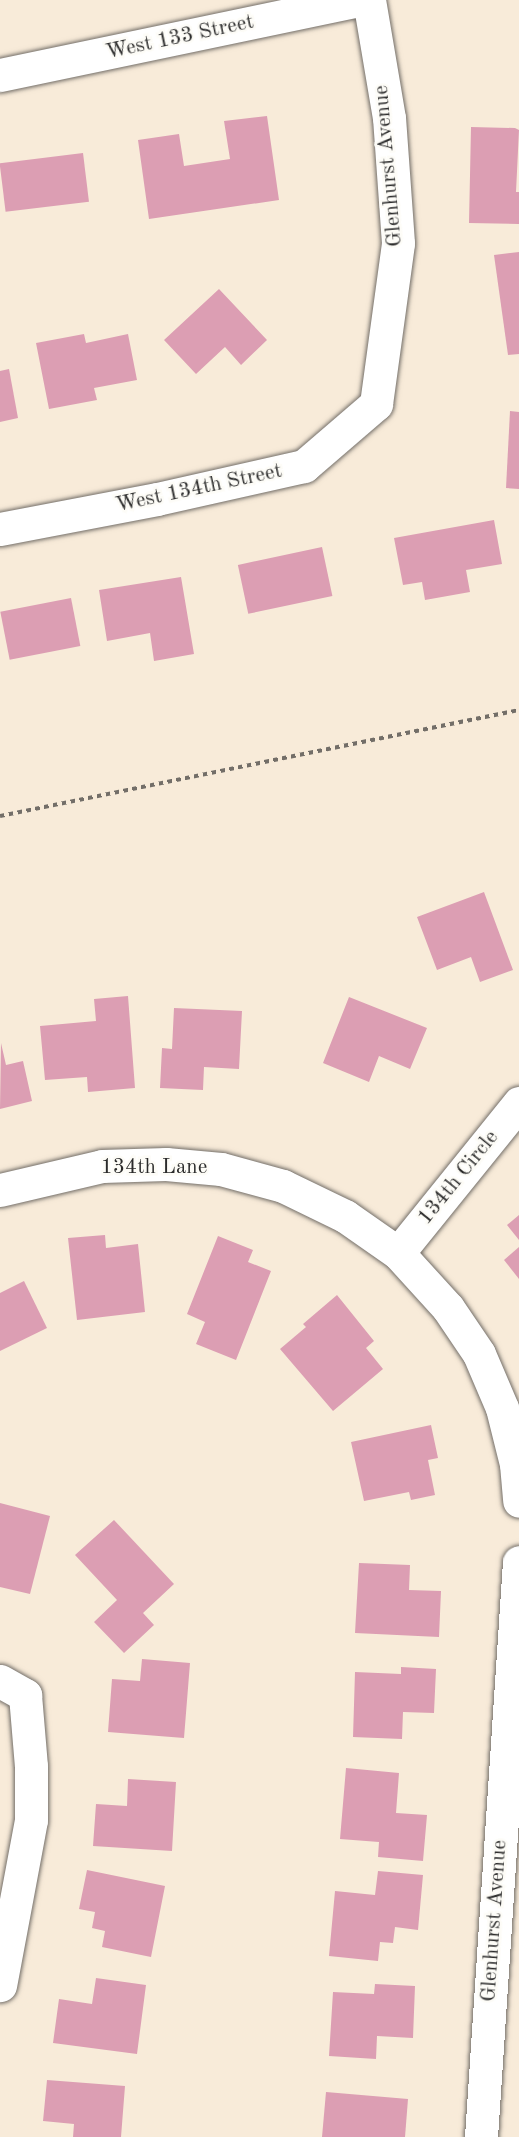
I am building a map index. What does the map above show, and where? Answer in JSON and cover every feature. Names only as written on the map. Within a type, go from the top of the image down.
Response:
[{"type":"street","name":"West 133 Street","points":[[0,75],[359,0]]},
{"type":"street","name":"Glenhurst Avenue","points":[[369,0],[389,118],[398,243],[376,404]]},
{"type":"street","name":"West 134th Street","points":[[0,529],[157,499],[304,466],[376,404]]},
{"type":"street","name":"134th Circle","points":[[398,1253],[519,1103]]},
{"type":"street","name":"134th Lane","points":[[0,1190],[102,1166],[166,1164],[221,1169],[283,1186],[345,1216],[398,1253]]},
{"type":"street","points":[[398,1253],[448,1308],[479,1354],[502,1408],[516,1464],[519,1501]]},
{"type":"street","name":"Glenhurst Avenue","points":[[481,2137],[519,1562]]},
{"type":"street","points":[[0,1985],[31,1820],[31,1766],[13,1688]]},
{"type":"path","points":[[0,816],[519,710]]},
{"type":"building","points":[[267,116],[279,200],[149,219],[138,140],[179,134],[184,166],[230,159],[224,121]]},
{"type":"building","points":[[471,127],[519,130],[516,192],[519,192],[519,224],[469,223]]},
{"type":"building","points":[[83,153],[89,202],[6,212],[0,163]]},
{"type":"building","points":[[519,252],[519,354],[508,355],[494,255]]},
{"type":"building","points":[[219,289],[267,340],[241,365],[225,347],[196,374],[164,340]]},
{"type":"building","points":[[84,334],[86,343],[128,334],[137,380],[94,388],[97,400],[49,409],[36,343]]},
{"type":"building","points":[[9,369],[18,418],[0,422],[0,371]]},
{"type":"building","points":[[510,411],[519,412],[519,489],[506,488]]},
{"type":"building","points":[[494,520],[502,564],[466,570],[470,592],[425,600],[422,582],[403,585],[394,538]]},
{"type":"building","points":[[322,547],[332,596],[248,614],[238,565]]},
{"type":"building","points":[[181,577],[194,654],[154,661],[150,633],[107,641],[99,590]]},
{"type":"building","points":[[71,598],[80,646],[10,660],[0,612]]},
{"type":"building","points":[[484,892],[513,970],[480,982],[471,957],[437,970],[417,917]]},
{"type":"building","points":[[128,996],[135,1088],[88,1092],[87,1077],[45,1080],[40,1026],[96,1021],[94,999]]},
{"type":"building","points":[[349,997],[427,1028],[410,1069],[379,1056],[369,1082],[323,1063]]},
{"type":"building","points":[[174,1008],[242,1011],[239,1069],[204,1067],[203,1090],[160,1088],[162,1048],[172,1049]]},
{"type":"building","points":[[1,1043],[6,1065],[23,1061],[32,1101],[0,1109]]},
{"type":"building","points":[[519,1215],[519,1240],[507,1225]]},
{"type":"building","points":[[105,1235],[106,1248],[138,1244],[145,1312],[77,1320],[68,1238]]},
{"type":"building","points":[[218,1236],[253,1250],[248,1262],[271,1271],[236,1360],[196,1344],[205,1322],[187,1314]]},
{"type":"building","points":[[519,1247],[519,1279],[504,1260]]},
{"type":"building","points":[[24,1281],[47,1328],[0,1351],[0,1293]]},
{"type":"building","points":[[337,1295],[374,1341],[366,1348],[383,1369],[333,1411],[280,1349],[306,1327],[303,1324]]},
{"type":"building","points":[[431,1425],[438,1458],[428,1460],[435,1495],[411,1500],[409,1492],[364,1501],[351,1442]]},
{"type":"building","points":[[0,1503],[50,1516],[30,1594],[0,1587]]},
{"type":"building","points":[[114,1520],[174,1584],[143,1613],[154,1625],[124,1653],[94,1622],[117,1600],[75,1555]]},
{"type":"building","points":[[359,1563],[410,1565],[409,1590],[441,1591],[439,1637],[355,1633]]},
{"type":"building","points":[[142,1659],[190,1663],[184,1738],[108,1732],[112,1679],[140,1681]]},
{"type":"building","points":[[401,1667],[436,1669],[434,1713],[403,1712],[402,1739],[353,1737],[355,1672],[401,1674]]},
{"type":"building","points":[[346,1768],[399,1773],[396,1813],[427,1815],[423,1861],[378,1857],[379,1842],[340,1839]]},
{"type":"building","points":[[128,1779],[176,1782],[172,1851],[93,1846],[96,1804],[127,1806]]},
{"type":"building","points":[[87,1870],[165,1886],[151,1957],[102,1947],[105,1931],[92,1928],[95,1912],[79,1909]]},
{"type":"building","points":[[378,1871],[423,1875],[418,1930],[395,1927],[393,1943],[380,1942],[378,1961],[329,1956],[335,1891],[375,1895]]},
{"type":"building","points":[[96,1978],[146,1985],[137,2054],[53,2043],[59,1999],[92,2004]]},
{"type":"building","points":[[375,1984],[415,1986],[413,2038],[377,2036],[376,2059],[329,2056],[333,1992],[374,1994]]},
{"type":"building","points":[[47,2080],[125,2086],[121,2137],[73,2137],[74,2124],[43,2121]]},
{"type":"building","points":[[326,2092],[408,2099],[405,2137],[322,2137]]}]
